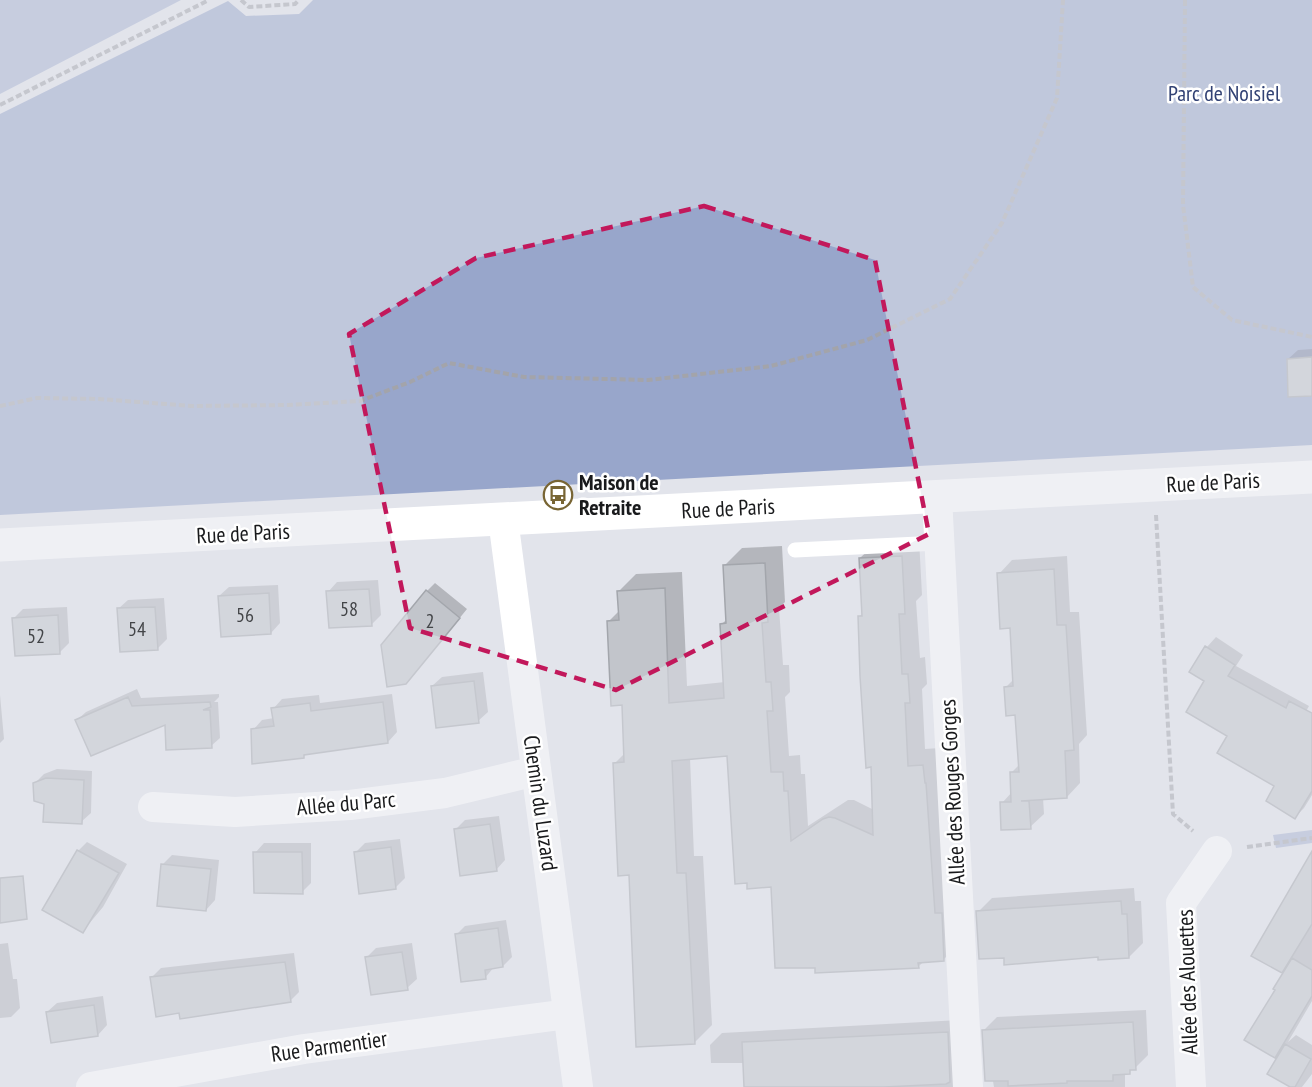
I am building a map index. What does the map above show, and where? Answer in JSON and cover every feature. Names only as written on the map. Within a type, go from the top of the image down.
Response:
[{"type":"main road","name":"Rue de Paris","points":[[0,545],[1312,477]]},
{"type":"street","name":"Allée des Rouges Gorges","points":[[937,497],[968,1087]]},
{"type":"street","name":"Chemin du Luzard","points":[[503,519],[578,1087]]},
{"type":"street","name":"Allée du Parc","points":[[153,807],[235,812],[350,805],[445,794],[536,771]]},
{"type":"street","name":"Allée des Alouettes","points":[[1191,1087],[1181,903],[1217,851]]},
{"type":"street","name":"Rue Parmentier","points":[[91,1087],[304,1049],[568,1014]]},
{"type":"lane","points":[[795,550],[939,543]]},
{"type":"path","points":[[0,105],[209,0]]},
{"type":"path","points":[[241,0],[249,7],[295,4],[299,0]]},
{"type":"path","points":[[0,406],[37,398],[99,399],[192,406],[288,405],[360,401],[410,382],[449,363],[524,377],[648,380],[771,366],[867,340],[950,299],[1002,223],[1057,98],[1063,0]]},
{"type":"path","points":[[1185,0],[1183,204],[1193,287],[1232,320],[1312,337]]},
{"type":"path","points":[[1156,510],[1173,814],[1217,851],[1312,838]]},
{"type":"highlighted area","points":[[704,206],[875,260],[929,534],[616,690],[410,628],[349,334],[476,258]]},
{"type":"shaded area","points":[[0,0],[181,0],[0,94]]},
{"type":"shaded area","points":[[1312,830],[1312,843],[1276,848],[1273,835]]},
{"type":"green space","name":"Parc de Noisiel","points":[[313,0],[1312,0],[1312,445],[0,515],[0,114],[228,1],[246,16],[299,14]]},
{"type":"building","points":[[1312,357],[1312,396],[1288,397],[1287,359]]},
{"type":"building","points":[[902,556],[905,614],[899,614],[902,674],[908,674],[910,703],[905,703],[908,766],[923,765],[935,913],[942,913],[944,961],[918,963],[919,968],[815,973],[815,968],[775,968],[771,887],[747,889],[747,883],[735,884],[727,756],[672,761],[677,873],[686,873],[695,1044],[636,1047],[629,875],[618,876],[613,763],[624,762],[622,705],[611,706],[607,621],[619,620],[617,591],[665,588],[669,703],[724,698],[720,624],[726,623],[723,565],[765,563],[768,622],[762,623],[766,682],[771,682],[773,711],[767,711],[771,772],[783,772],[784,791],[788,791],[791,841],[829,817],[873,835],[871,767],[866,768],[860,676],[858,616],[862,616],[859,558]]},
{"type":"building","points":[[1054,569],[1057,625],[1066,625],[1074,750],[1065,751],[1067,798],[1021,801],[1029,801],[1031,829],[1001,830],[1000,802],[1011,802],[1010,772],[1019,772],[1015,715],[1006,716],[1004,687],[1013,686],[1010,628],[1000,629],[997,573]]},
{"type":"building","points":[[369,589],[372,626],[329,628],[326,591]]},
{"type":"building","points":[[426,590],[460,618],[406,684],[387,687],[381,645]]},
{"type":"building","points":[[269,593],[271,634],[221,637],[218,596]]},
{"type":"building","points":[[155,607],[158,650],[120,652],[117,608]]},
{"type":"building","points":[[58,615],[60,654],[15,656],[12,618]]},
{"type":"building","points":[[1205,646],[1235,665],[1228,676],[1286,708],[1289,701],[1312,713],[1312,791],[1295,819],[1266,801],[1274,786],[1217,753],[1227,736],[1186,712],[1204,681],[1189,672]]},
{"type":"building","points":[[474,681],[479,723],[436,728],[431,686]]},
{"type":"building","points":[[128,697],[132,706],[210,702],[211,707],[203,710],[210,710],[212,748],[166,750],[165,725],[91,756],[75,720]]},
{"type":"building","points":[[383,702],[388,743],[304,755],[304,758],[252,764],[251,729],[274,726],[271,708],[310,703],[311,711]]},
{"type":"building","points":[[46,778],[84,780],[82,824],[43,822],[44,804],[34,801],[33,783]]},
{"type":"building","points":[[490,824],[497,871],[460,876],[454,829]]},
{"type":"building","points":[[391,847],[396,889],[359,894],[354,852]]},
{"type":"building","points":[[77,850],[119,873],[83,933],[42,910]]},
{"type":"building","points":[[1312,851],[1312,924],[1282,973],[1251,956]]},
{"type":"building","points":[[253,852],[302,852],[303,894],[254,893]]},
{"type":"building","points":[[161,864],[211,869],[206,911],[157,906]]},
{"type":"building","points":[[23,876],[27,919],[0,923],[0,878]]},
{"type":"building","points":[[1121,901],[1122,914],[1127,914],[1129,958],[1098,960],[1098,957],[1004,965],[1004,958],[979,959],[976,911]]},
{"type":"building","points":[[498,928],[503,967],[485,970],[486,979],[461,982],[455,934]]},
{"type":"building","points":[[402,952],[408,990],[371,995],[365,957]]},
{"type":"building","points":[[1292,958],[1312,970],[1312,996],[1275,1058],[1244,1040]]},
{"type":"building","points":[[285,962],[291,1002],[180,1019],[179,1013],[156,1017],[150,977]]},
{"type":"building","points":[[94,1005],[98,1036],[51,1043],[46,1012]]},
{"type":"building","points":[[1133,1022],[1136,1070],[1130,1070],[1130,1074],[1113,1075],[1113,1081],[1067,1081],[1067,1083],[1008,1086],[1008,1081],[985,1081],[982,1030]]},
{"type":"building","points":[[948,1032],[950,1082],[946,1084],[884,1087],[744,1087],[742,1042]]},
{"type":"building","points":[[1285,1044],[1311,1059],[1295,1087],[1290,1087],[1267,1074]]},
{"type":"place","name":"Maison de Retraite","points":[[558,495]]}]
